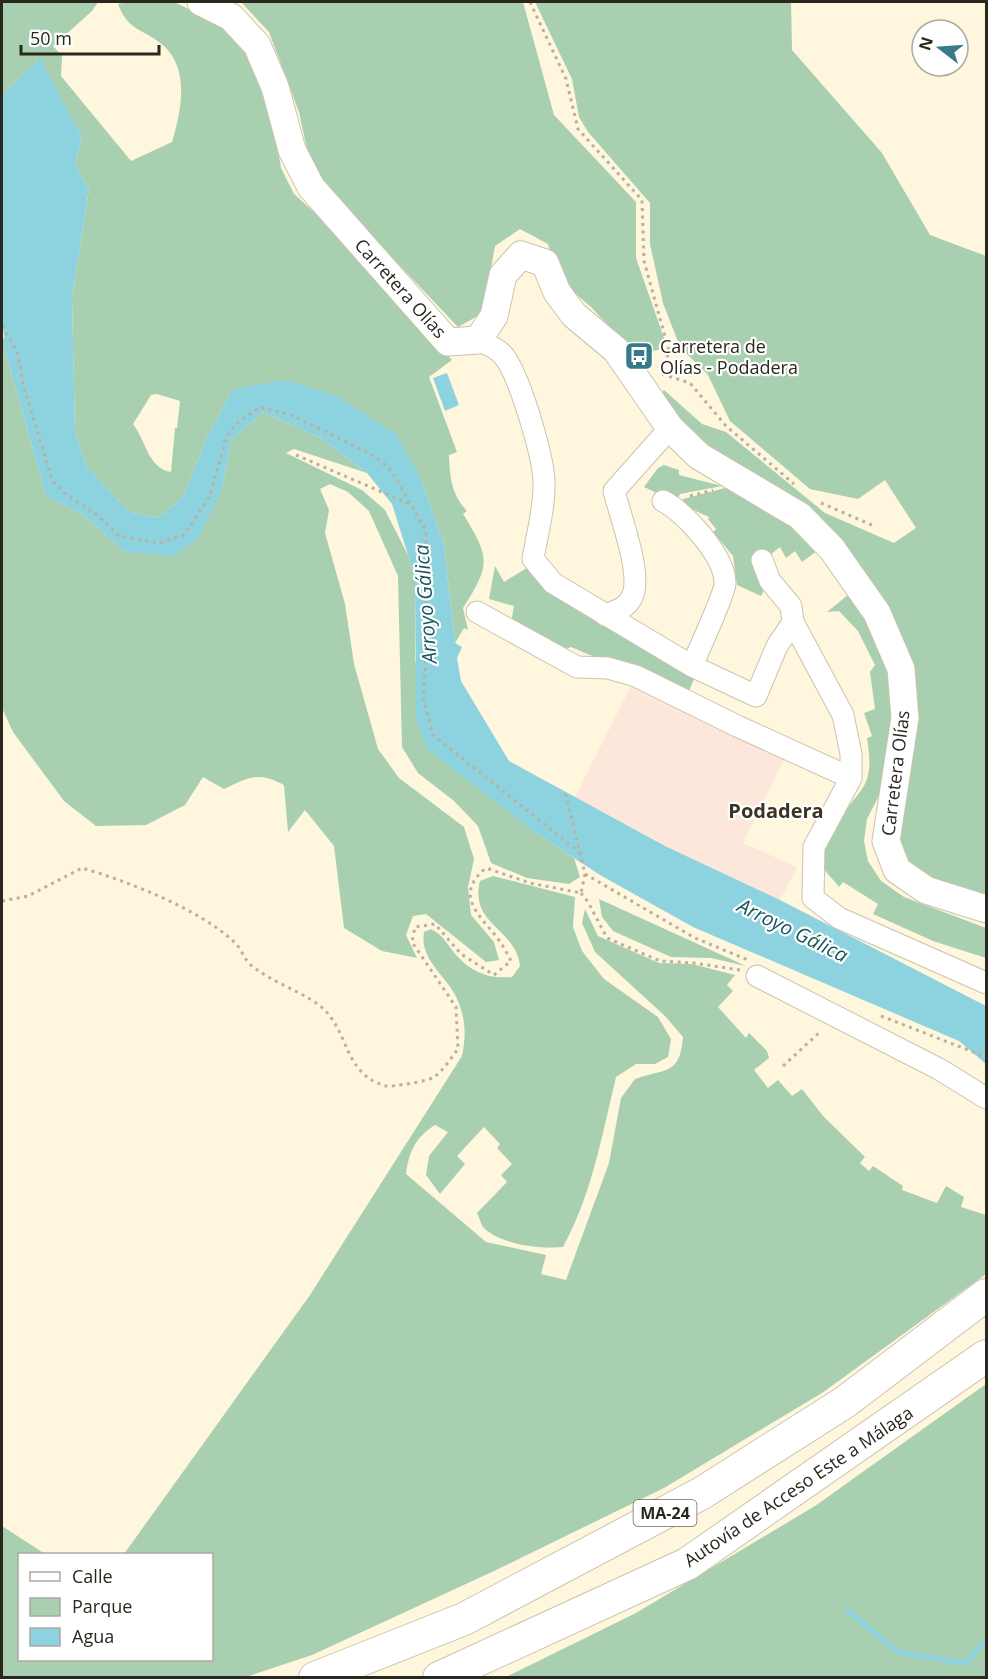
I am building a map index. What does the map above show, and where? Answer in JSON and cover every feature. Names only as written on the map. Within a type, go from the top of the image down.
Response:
[{"type":"highway","name":"MA-24","points":[[315,1677],[464,1619],[702,1493],[845,1402],[987,1295]]},
{"type":"highway","name":"Autovía de Acceso Este a Málaga","points":[[439,1677],[687,1564],[987,1356]]},
{"type":"main road","name":"Carretera Olías","points":[[201,2],[231,17],[257,45],[275,87],[292,150],[312,187],[448,342],[478,340],[495,316],[503,275],[521,255],[545,263],[557,292],[574,315],[654,383],[670,428],[699,456],[800,516],[832,549],[877,613],[901,669],[904,718],[886,841],[897,870],[926,890],[987,909]]},
{"type":"street","points":[[478,340],[502,353],[513,372],[532,427],[544,479],[544,498],[533,559],[553,583],[692,666],[756,696],[777,646],[793,622]]},
{"type":"street","points":[[606,615],[621,610],[632,599],[637,581],[614,491],[670,428]]},
{"type":"street","points":[[671,505],[716,555],[725,584],[692,666]]},
{"type":"street","points":[[762,560],[770,580],[791,606],[793,622],[843,715],[851,754],[851,778],[814,847],[813,898],[839,918],[987,983]]},
{"type":"street","points":[[477,612],[576,667],[608,668],[636,676],[737,726],[851,778]]},
{"type":"street","points":[[962,972],[987,975]]},
{"type":"street","points":[[757,976],[939,1069],[987,1098]]},
{"type":"path","points":[[530,2],[566,80],[578,129],[642,200],[644,261],[669,351],[654,383],[690,383],[726,426],[801,491]]},
{"type":"path","points":[[2,326],[16,351],[23,384],[52,480],[64,493],[97,515],[119,536],[159,543],[184,535],[210,496],[226,438],[236,424],[260,407],[291,415],[371,454],[388,467],[426,531],[427,635],[423,698],[433,735],[456,756],[580,852]]},
{"type":"path","points":[[296,455],[412,505]]},
{"type":"path","points":[[671,505],[681,499],[723,488],[738,479]]},
{"type":"path","points":[[820,503],[874,526]]},
{"type":"path","points":[[565,791],[585,874],[581,893]]},
{"type":"path","points":[[2,901],[28,896],[82,868],[111,876],[169,902],[234,941],[250,965],[321,1006],[344,1038],[346,1053],[365,1078],[388,1087],[433,1078],[458,1049],[456,1007],[412,942],[416,927],[435,924],[461,954],[494,975],[511,961],[498,938],[474,912],[471,892],[476,876],[486,868],[530,883],[581,893],[607,938],[660,961],[694,963],[757,976]]},
{"type":"path","points":[[783,1066],[836,1017]]},
{"type":"path","points":[[972,1052],[987,1057]]},
{"type":"shaded area","points":[[634,680],[786,755],[743,843],[797,867],[780,900],[665,846],[575,797]]},
{"type":"green space","points":[[2,2],[98,2],[92,11],[53,46],[62,56],[61,76],[131,161],[172,142],[180,105],[180,79],[172,56],[164,46],[132,25],[118,4],[174,2],[230,29],[255,62],[271,110],[281,168],[294,194],[346,241],[452,360],[429,377],[457,452],[449,455],[452,485],[467,511],[463,514],[478,541],[484,561],[479,581],[463,608],[468,630],[464,628],[455,643],[444,544],[422,481],[233,389],[207,437],[183,497],[158,518],[128,511],[86,465],[75,431],[72,298],[89,189],[75,165],[82,137],[39,59],[2,95]],"holes":[[[157,394],[180,401],[177,428],[175,428],[171,472],[152,460],[133,424],[151,395]]]},
{"type":"green space","points":[[241,2],[523,2],[554,115],[636,202],[636,258],[664,338],[661,349],[646,353],[631,350],[591,307],[557,278],[548,244],[520,229],[495,246],[483,313],[458,327],[349,212],[310,163],[299,112],[269,32]]},
{"type":"green space","points":[[535,2],[791,2],[792,50],[882,153],[930,235],[986,256],[986,894],[946,886],[912,866],[900,844],[898,817],[914,681],[905,643],[875,586],[838,544],[681,427],[659,395],[664,390],[702,424],[726,432],[825,513],[894,543],[916,528],[885,480],[858,499],[810,489],[730,421],[708,375],[680,347],[663,303],[650,244],[650,203],[588,132],[579,117],[572,79]]},
{"type":"green space","points":[[2,337],[5,339],[7,358],[46,496],[85,516],[125,552],[222,489],[231,441],[263,412],[321,438],[367,473],[294,449],[286,453],[362,490],[385,510],[408,555],[415,577],[415,662],[536,833],[574,858],[580,877],[569,884],[527,878],[491,863],[478,826],[454,801],[418,773],[402,747],[398,576],[369,511],[348,492],[330,484],[320,489],[329,510],[325,533],[345,604],[354,664],[378,749],[399,778],[464,827],[474,859],[468,887],[471,915],[494,942],[499,960],[486,962],[426,914],[413,916],[406,935],[417,958],[382,951],[344,928],[334,846],[305,810],[288,832],[284,785],[268,778],[254,777],[224,789],[203,777],[185,805],[146,825],[96,826],[64,801],[13,732],[2,708]]},
{"type":"green space","points":[[664,465],[679,470],[679,475],[722,486],[680,494],[676,502],[644,487],[658,468]]},
{"type":"green space","points":[[725,488],[787,514],[817,551],[802,562],[795,551],[786,558],[780,547],[766,558],[767,584],[761,596],[737,585],[733,556],[713,532],[716,529],[708,519],[709,517],[682,505],[683,499]]},
{"type":"green space","points":[[495,566],[504,582],[530,566],[696,674],[687,696],[571,647],[559,652],[511,623],[514,606],[489,599]]},
{"type":"green space","points":[[853,591],[898,695],[886,782],[867,819],[864,841],[868,861],[881,881],[904,897],[986,928],[986,958],[933,941],[873,914],[878,904],[843,882],[839,887],[824,869],[821,859],[827,836],[865,784],[869,767],[867,738],[872,736],[864,713],[875,709],[870,672],[875,665],[858,631],[839,611],[827,612]]},
{"type":"green space","points":[[493,876],[575,897],[573,927],[582,951],[604,979],[658,1017],[671,1039],[668,1057],[655,1064],[636,1064],[616,1077],[589,1185],[563,1247],[533,1246],[510,1242],[490,1233],[483,1227],[477,1213],[507,1182],[501,1175],[512,1164],[497,1148],[500,1144],[484,1127],[457,1156],[465,1164],[440,1194],[426,1175],[429,1156],[448,1132],[435,1125],[423,1134],[411,1152],[406,1174],[486,1242],[546,1255],[541,1274],[566,1280],[609,1163],[621,1098],[635,1079],[663,1071],[674,1065],[681,1050],[683,1037],[665,1016],[595,952],[582,923],[585,909],[598,936],[659,963],[692,964],[735,975],[727,985],[733,991],[718,1007],[746,1038],[749,1033],[767,1051],[769,1058],[754,1070],[768,1088],[778,1080],[792,1096],[802,1089],[823,1116],[865,1157],[860,1163],[869,1171],[873,1166],[903,1186],[902,1190],[937,1203],[946,1186],[964,1197],[961,1207],[986,1215],[986,1274],[822,1393],[664,1488],[494,1571],[312,1655],[246,1677],[2,1677],[2,1526],[43,1553],[18,1553],[18,1661],[213,1661],[213,1553],[125,1553],[310,1295],[462,1056],[464,1028],[461,1008],[454,992],[426,952],[424,932],[431,929],[435,931],[463,962],[482,974],[512,977],[520,966],[517,953],[511,943],[481,908],[478,896],[480,881]]},
{"type":"green space","points":[[599,899],[746,966],[711,958],[671,957],[613,931],[602,917]]},
{"type":"green space","points":[[986,1384],[986,1677],[506,1677],[636,1613],[815,1506]]},
{"type":"water","name":"Arroyo Gálica","points":[[40,58],[82,137],[75,165],[89,189],[72,298],[75,431],[86,465],[128,511],[158,518],[183,497],[207,437],[233,389],[284,380],[335,395],[396,434],[422,481],[444,544],[455,643],[462,647],[457,658],[461,681],[509,761],[665,846],[780,900],[986,1006],[986,1064],[959,1041],[693,927],[600,875],[536,833],[427,749],[416,720],[415,577],[392,504],[367,473],[321,438],[263,412],[231,441],[222,489],[199,538],[174,556],[125,552],[85,516],[46,496],[7,358],[2,320],[2,95]]},
{"type":"water","points":[[447,373],[459,405],[445,411],[433,378]]},
{"type":"waterway","points":[[847,1610],[898,1652],[965,1663],[986,1641]]},
{"type":"place","name":"Carretera de Olías - Podadera","points":[[639,356]]},
{"type":"district","name":"Podadera","points":[[776,810]]}]
